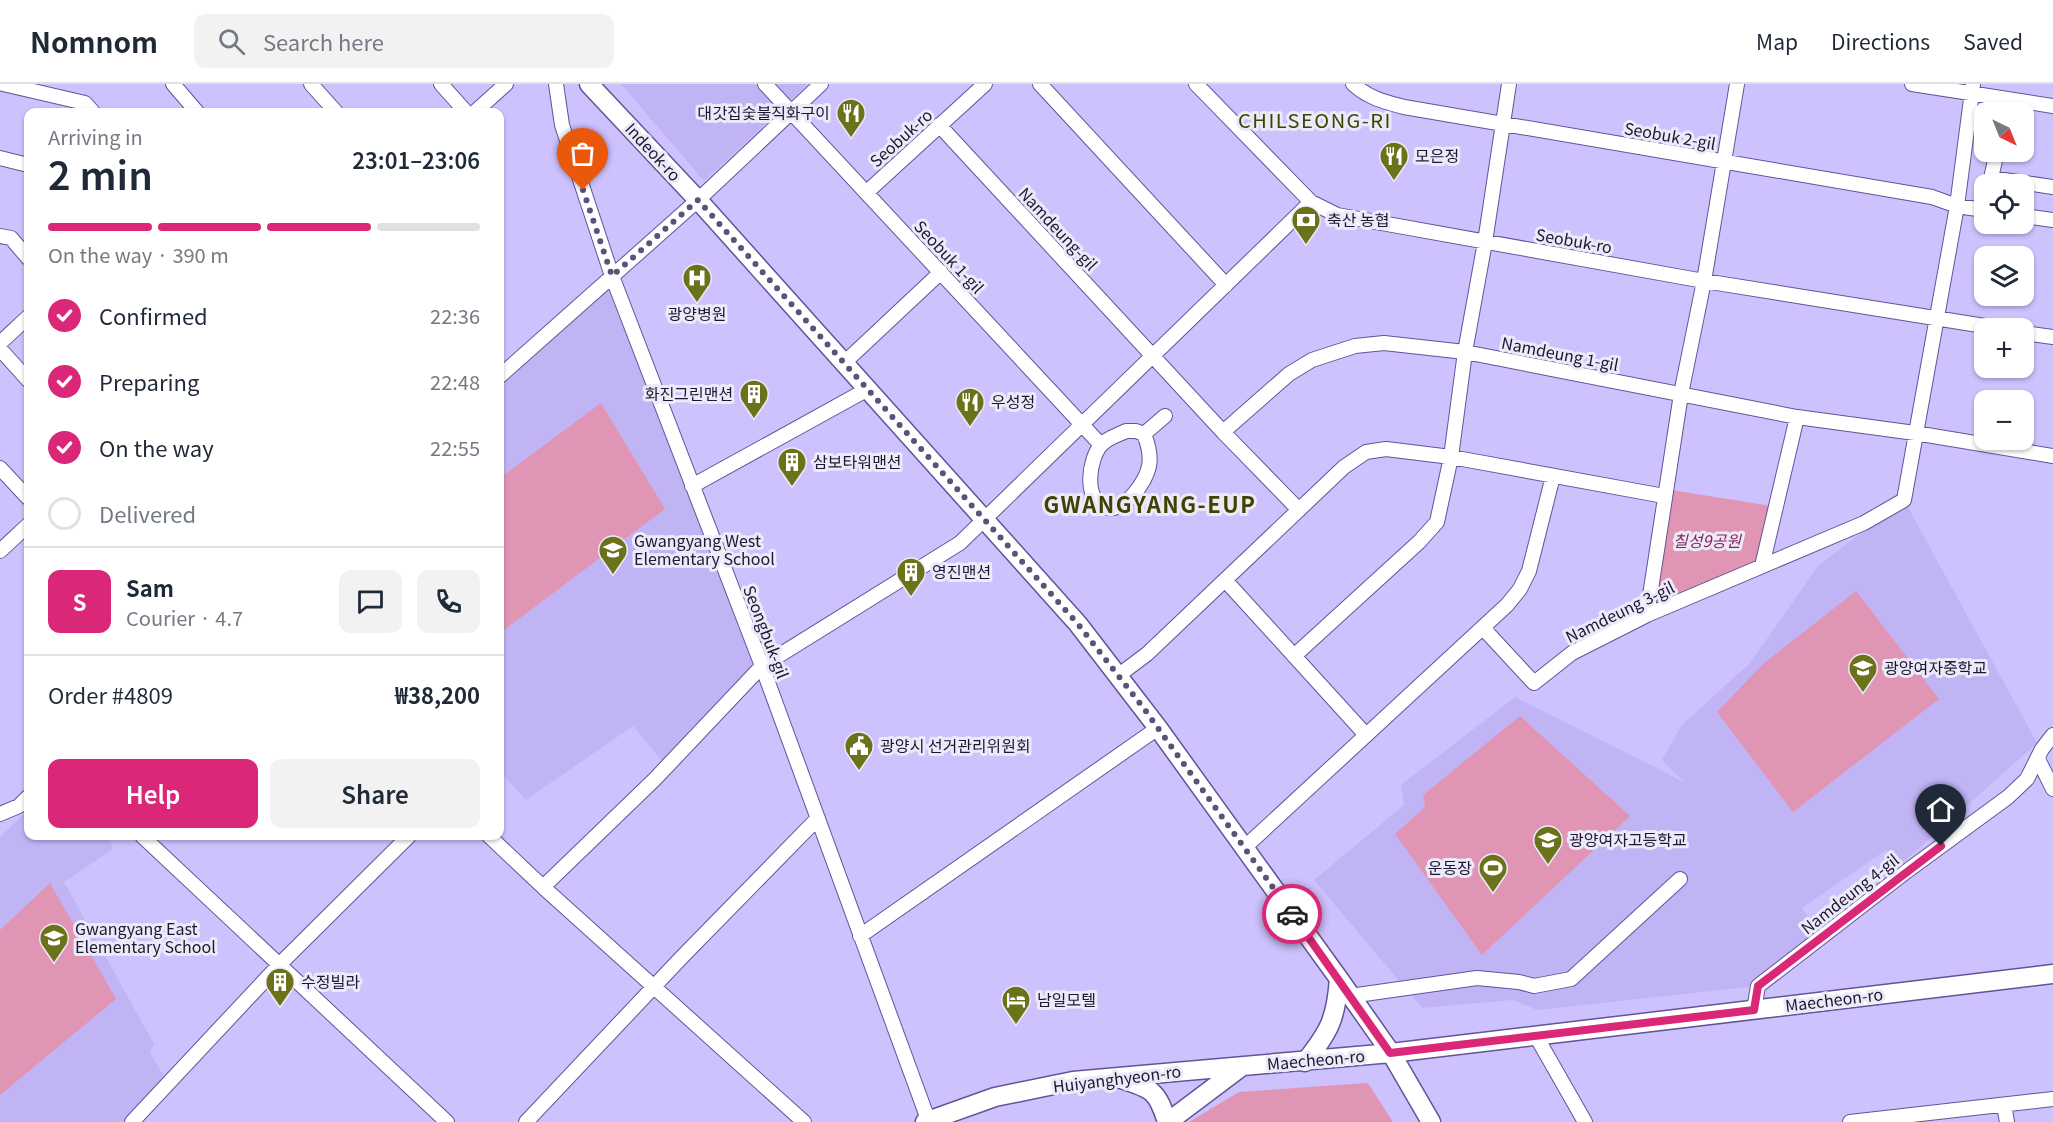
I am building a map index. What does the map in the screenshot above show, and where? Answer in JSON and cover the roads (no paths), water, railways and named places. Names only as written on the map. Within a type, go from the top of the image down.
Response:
[{"type":"main road","name":"Indeok-ro","points":[[589,84],[698,200],[1078,624],[1158,728],[1339,979],[1390,1053],[1431,1122]]},
{"type":"main road","name":"Maecheon-ro","points":[[1241,1067],[1390,1053],[2053,974]]},
{"type":"main road","points":[[1305,1062],[1324,1039],[1336,1008],[1339,979]]},
{"type":"main road","points":[[1113,1077],[1151,1090],[1161,1102],[1167,1122],[1241,1067]]},
{"type":"main road","name":"Huiyanghyeon-ro","points":[[928,1121],[995,1097],[1073,1081],[1241,1067]]},
{"type":"street","points":[[3,84],[84,103],[89,108]]},
{"type":"street","points":[[173,84],[194,108]]},
{"type":"street","points":[[310,84],[332,108]]},
{"type":"street","points":[[441,84],[462,108]]},
{"type":"street","points":[[479,108],[506,84]]},
{"type":"street","name":"Seongbuk-gil","points":[[556,84],[562,125],[612,276],[762,666],[928,1121]]},
{"type":"street","name":"Seobuk 1-gil","points":[[765,84],[1101,445]]},
{"type":"street","points":[[504,370],[698,200],[821,84]]},
{"type":"street","name":"Seobuk-ro","points":[[867,192],[985,84]]},
{"type":"street","points":[[1040,84],[1226,285]]},
{"type":"street","name":"Seobuk-ro","points":[[1196,84],[1311,202],[1337,214],[1704,281],[1974,325]]},
{"type":"street","name":"Seobuk 2-gil","points":[[1353,84],[1364,93],[1385,102],[1932,197],[1957,206],[1974,209]]},
{"type":"street","points":[[1294,656],[1419,542],[1437,522],[1451,457],[1465,352],[1485,242],[1509,84]]},
{"type":"street","points":[[1647,615],[1681,394],[1704,281],[1737,84]]},
{"type":"street","points":[[1912,84],[1972,89],[1998,102]]},
{"type":"street","points":[[1915,434],[1957,206],[1972,89]]},
{"type":"street","points":[[2034,106],[2053,106]]},
{"type":"street","name":"Namdeung-gil","points":[[939,125],[1223,432],[1299,510]]},
{"type":"street","points":[[0,158],[24,164]]},
{"type":"street","points":[[1995,162],[1992,178],[2053,187]]},
{"type":"street","points":[[543,887],[655,779],[762,666],[960,543],[984,517],[1311,202]]},
{"type":"street","points":[[2034,217],[2053,220]]},
{"type":"street","points":[[0,236],[11,238],[24,253]]},
{"type":"street","points":[[844,363],[941,272]]},
{"type":"street","points":[[0,343],[24,321]]},
{"type":"street","points":[[2034,334],[2053,337]]},
{"type":"street","name":"Namdeung 1-gil","points":[[1223,432],[1289,374],[1312,360],[1355,345],[1384,343],[1465,352],[1797,417],[2053,456]]},
{"type":"street","points":[[0,349],[24,376]]},
{"type":"street","points":[[692,486],[868,389]]},
{"type":"street","points":[[1144,435],[1165,416]]},
{"type":"street","points":[[1762,566],[1797,417]]},
{"type":"street","points":[[1136,430],[1144,435],[1149,455],[1149,466],[1144,480],[1127,502],[1115,508],[1107,508],[1099,503],[1093,494],[1090,480],[1094,457],[1101,445],[1126,431],[1136,430]]},
{"type":"street","name":"Namdeung 3-gil","points":[[1483,628],[1534,683],[1572,653],[1647,615],[1864,523],[1904,500],[1915,434]]},
{"type":"street","points":[[1119,675],[1147,654],[1344,467],[1366,452],[1386,449],[1451,457],[1664,496]]},
{"type":"street","points":[[0,468],[24,494]]},
{"type":"street","points":[[1244,848],[1507,605],[1520,589],[1529,571],[1553,476]]},
{"type":"street","points":[[0,551],[24,529]]},
{"type":"street","points":[[1225,579],[1366,735]]},
{"type":"street","points":[[860,936],[1158,728]]},
{"type":"street","name":"Namdeung 4-gil","points":[[1754,1010],[1758,986],[1907,871],[2008,797],[2027,779],[2042,749],[2053,735]]},
{"type":"street","points":[[2038,759],[2053,789]]},
{"type":"street","points":[[0,814],[19,806],[24,801]]},
{"type":"street","points":[[526,1122],[818,818]]},
{"type":"street","points":[[146,840],[447,1122]]},
{"type":"street","points":[[132,1122],[280,964],[405,840]]},
{"type":"street","points":[[493,840],[804,1122]]},
{"type":"street","points":[[1350,996],[1477,978],[1519,982],[1534,986],[1571,979],[1680,879]]},
{"type":"street","points":[[1536,1036],[1585,1122]]},
{"type":"street","points":[[1850,1122],[1896,1119],[2053,1099]]},
{"type":"street","points":[[2004,1105],[2007,1122]]},
{"type":"place","name":"대갓집숯불직화구이","points":[[851,138]]},
{"type":"place","name":"모은정","points":[[1394,182]]},
{"type":"place","name":"축산 농협","points":[[1306,246]]},
{"type":"place","name":"광양병원","points":[[697,304]]},
{"type":"place","name":"화진그린맨션","points":[[754,420]]},
{"type":"place","name":"우성정","points":[[970,428]]},
{"type":"place","name":"삼보타워맨션","points":[[792,488]]},
{"type":"place","name":"Gwangyang West Elementary School","points":[[613,576]]},
{"type":"place","name":"영진맨션","points":[[911,598]]},
{"type":"place","name":"광양여자중학교","points":[[1863,694]]},
{"type":"place","name":"광양시 선거관리위원회","points":[[859,772]]},
{"type":"place","name":"광양여자고등학교","points":[[1548,866]]},
{"type":"place","name":"운동장","points":[[1493,894]]},
{"type":"place","name":"Gwangyang East Elementary School","points":[[54,964]]},
{"type":"place","name":"수정빌라","points":[[280,1008]]},
{"type":"place","name":"남일모텔","points":[[1016,1026]]},
{"type":"district","name":"CHILSEONG-RI","points":[[1315,121]]},
{"type":"district","name":"GWANGYANG-EUP","points":[[1150,505]]},
{"type":"park label","name":"칠성9공원","points":[[1707,541]]}]
